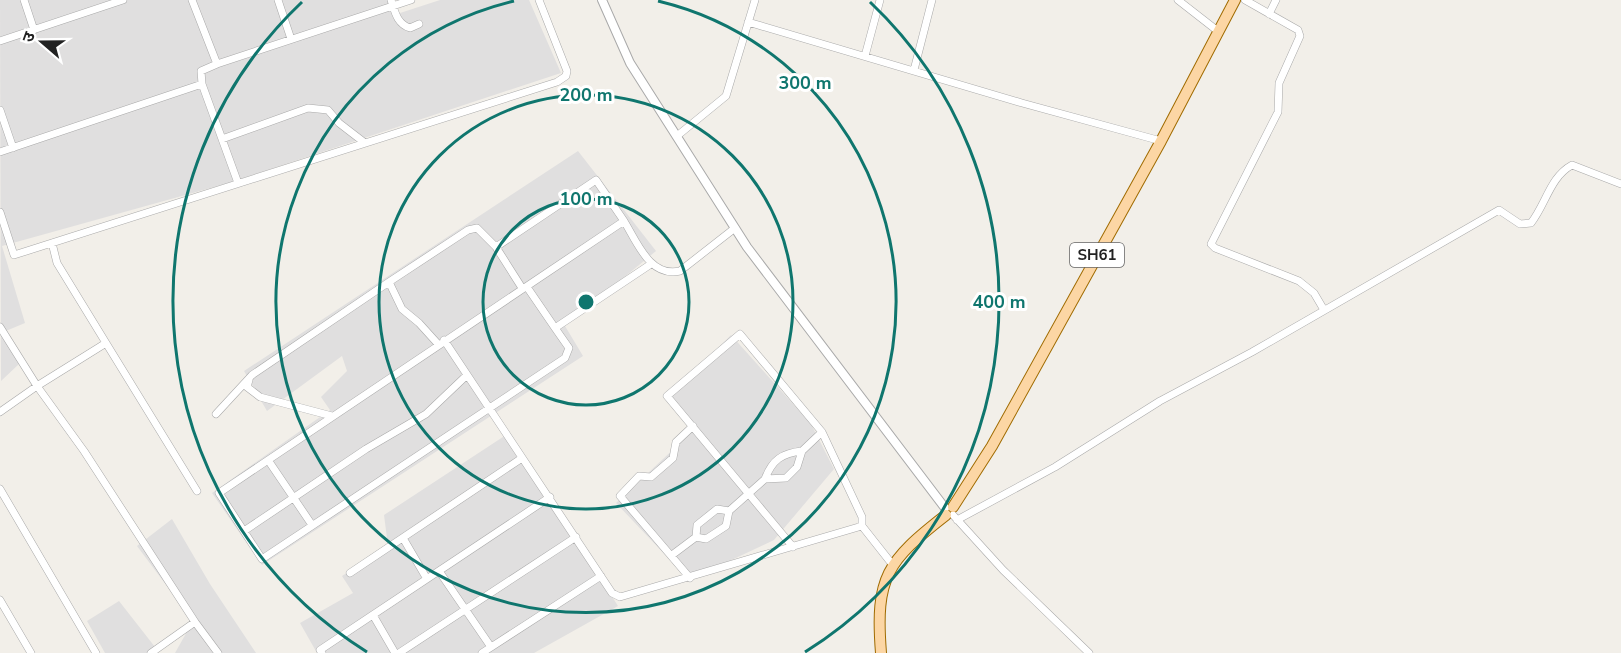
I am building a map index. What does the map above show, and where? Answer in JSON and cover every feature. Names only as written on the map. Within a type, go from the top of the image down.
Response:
[{"type":"main road","name":"SH61","points":[[881,653],[880,600],[892,564],[908,546],[951,513],[992,446],[1161,141],[1235,0]]},
{"type":"street","points":[[24,0],[34,30]]},
{"type":"street","points":[[0,41],[107,2],[123,0]]},
{"type":"street","points":[[192,0],[217,64]]},
{"type":"street","points":[[278,0],[291,39]]},
{"type":"street","points":[[238,183],[202,84],[201,71],[392,3],[411,0]]},
{"type":"street","points":[[0,212],[14,255],[557,82],[566,76],[562,55],[539,0]]},
{"type":"street","points":[[602,0],[630,63],[735,228],[951,513],[1003,570],[1089,653]]},
{"type":"street","points":[[676,135],[726,96],[755,0]]},
{"type":"street","points":[[865,56],[880,0]]},
{"type":"street","points":[[914,70],[932,0]]},
{"type":"street","points":[[1179,0],[1219,32]]},
{"type":"street","points":[[1245,0],[1298,30],[1299,41],[1279,83],[1278,111],[1211,244],[1215,248],[1299,281],[1314,294],[1324,310]]},
{"type":"street","points":[[1269,14],[1276,0]]},
{"type":"street","points":[[392,3],[398,20],[405,27],[413,28],[419,24]]},
{"type":"street","points":[[748,22],[1022,103],[1161,141]]},
{"type":"street","points":[[0,152],[202,84]]},
{"type":"street","points":[[222,139],[308,108],[319,107],[328,110],[339,123],[365,143]]},
{"type":"street","points":[[0,110],[13,148]]},
{"type":"street","points":[[951,513],[1055,467],[1160,401],[1499,210],[1520,224],[1531,223],[1540,212],[1561,172],[1572,165],[1621,184]]},
{"type":"street","points":[[496,247],[596,180],[651,264],[664,272],[680,271],[735,228]]},
{"type":"street","points":[[216,414],[252,375],[473,228],[482,229],[496,247],[525,288],[569,348],[565,358],[262,559],[219,493],[441,342],[525,288],[624,221]]},
{"type":"street","points":[[52,243],[57,263],[197,491]]},
{"type":"street","points":[[555,328],[651,264]]},
{"type":"street","points":[[389,282],[402,309],[441,342],[467,375],[612,593],[620,597],[862,526]]},
{"type":"street","points":[[0,327],[37,386],[84,451],[195,622],[218,653]]},
{"type":"street","points":[[793,546],[667,396],[740,334],[822,432],[861,516],[862,526],[892,564]]},
{"type":"street","points":[[0,412],[106,343]]},
{"type":"street","points":[[252,375],[248,387],[260,397],[332,416]]},
{"type":"street","points":[[243,531],[293,496],[426,414],[467,375]]},
{"type":"street","points":[[690,578],[620,496],[639,476],[651,477],[673,458],[675,442],[693,426]]},
{"type":"street","points":[[765,479],[786,478],[797,467],[802,451],[822,432]]},
{"type":"street","points":[[672,555],[696,537],[706,539],[726,526],[729,511],[765,479],[770,466],[785,453],[802,451]]},
{"type":"street","points":[[350,573],[522,458]]},
{"type":"street","points":[[268,459],[312,525]]},
{"type":"street","points":[[0,489],[96,653]]},
{"type":"street","points":[[322,653],[320,650],[550,497]]},
{"type":"street","points":[[696,537],[697,525],[717,509],[729,511]]},
{"type":"street","points":[[373,615],[397,653],[576,537]]},
{"type":"street","points":[[403,538],[427,579]]},
{"type":"street","points":[[439,571],[491,647]]},
{"type":"street","points":[[482,653],[601,576]]},
{"type":"street","points":[[0,600],[31,653]]},
{"type":"street","points":[[152,653],[195,622]]},
{"type":"shaded area","points":[[0,0],[392,0],[397,14],[440,0],[529,0],[561,73],[225,184],[2,246],[25,323],[1,333],[19,364],[1,381]]},
{"type":"shaded area","points":[[578,151],[656,251],[565,326],[583,356],[262,565],[212,493],[330,410],[321,397],[347,371],[342,356],[267,411],[244,371]]},
{"type":"shaded area","points":[[731,335],[811,424],[834,469],[774,540],[689,580],[616,503],[694,430],[668,398]]},
{"type":"shaded area","points":[[509,433],[618,606],[534,653],[317,653],[300,623],[353,593],[342,576],[388,546],[384,515]]},
{"type":"shaded area","points":[[172,519],[210,584],[256,653],[175,653],[193,621],[137,546]]},
{"type":"shaded area","points":[[119,601],[155,647],[157,653],[105,653],[87,621]]}]
